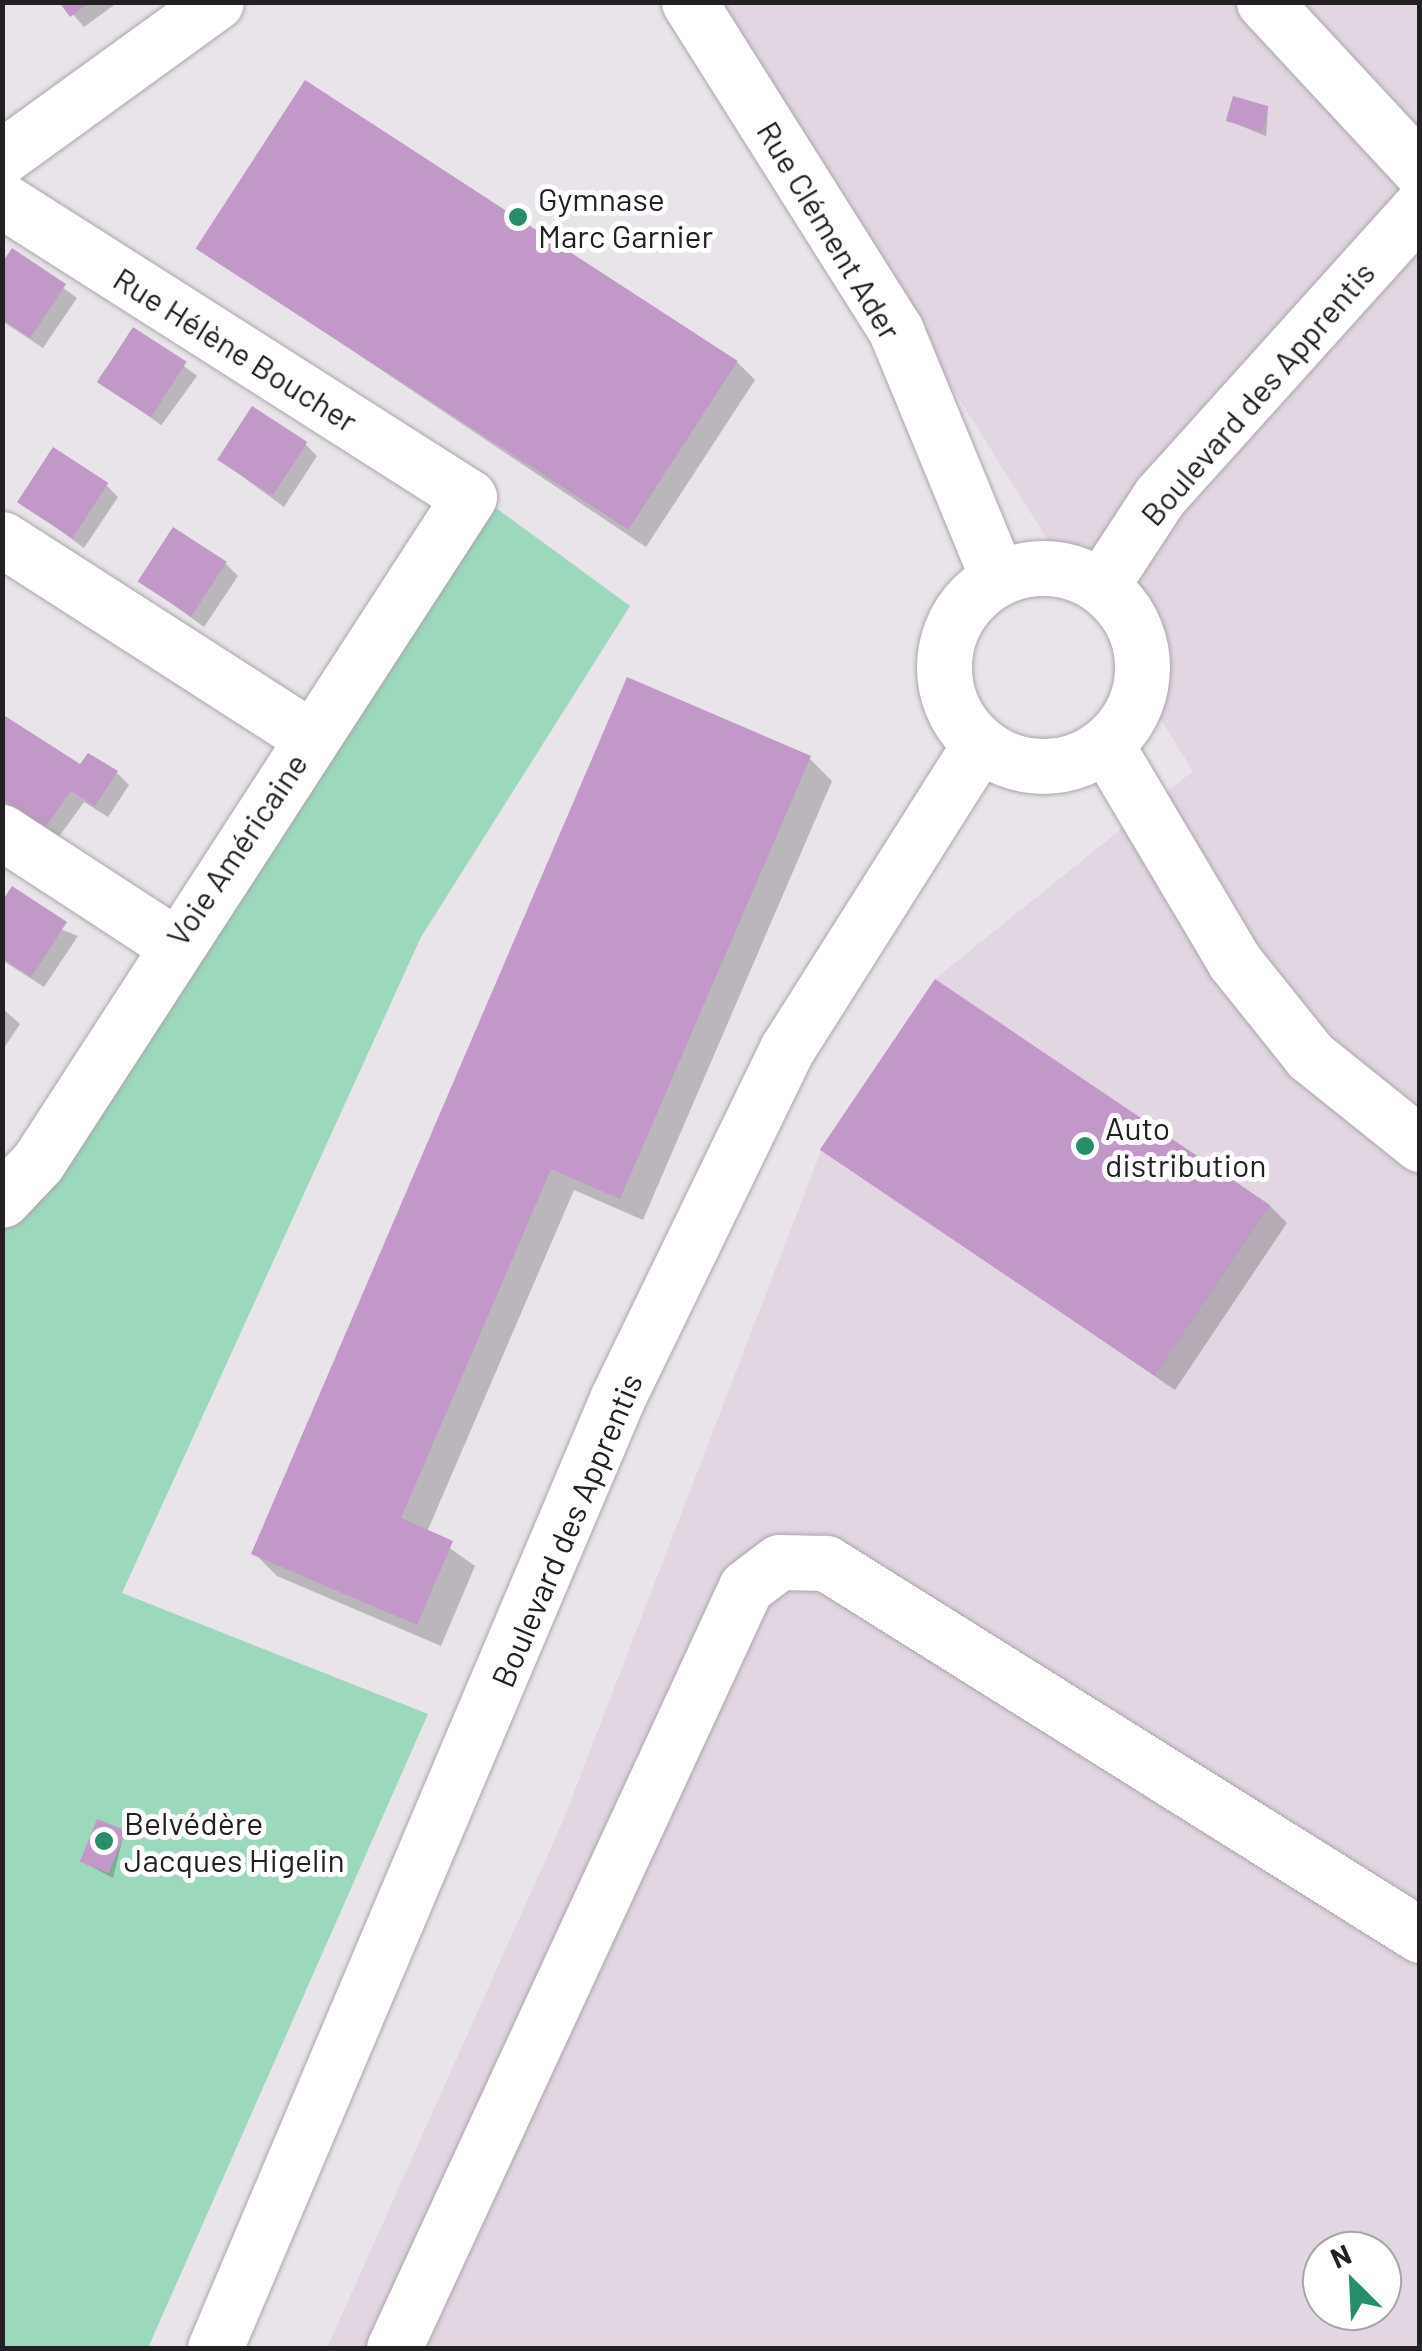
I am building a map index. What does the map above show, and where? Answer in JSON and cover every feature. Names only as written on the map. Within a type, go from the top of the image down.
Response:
[{"type":"street","points":[[2,156],[216,2]]},
{"type":"street","name":"Rue Clément Ader","points":[[688,2],[896,331],[998,578]]},
{"type":"street","points":[[1264,2],[1420,170]]},
{"type":"street","name":"Rue Hélène Boucher","points":[[2,200],[470,497]]},
{"type":"street","name":"Boulevard des Apprentis","points":[[1102,586],[1160,496],[1420,207]]},
{"type":"street","name":"Voie Américaine","points":[[14,1167],[172,943],[470,497]]},
{"type":"street","points":[[2,539],[310,737]]},
{"type":"street","points":[[1052,567],[1102,586],[1138,634],[1143,664],[1140,694],[1106,745],[1043,766],[980,744],[959,720],[944,657],[953,625],[998,578],[1052,567]]},
{"type":"street","name":"Boulevard des Apprentis","points":[[215,2348],[617,1400],[787,1048],[980,744]]},
{"type":"street","points":[[1106,745],[1234,961],[1310,1056],[1420,1144]]},
{"type":"street","points":[[2,832],[172,943]]},
{"type":"street","points":[[394,2348],[746,1587],[779,1562],[826,1564],[1420,1935]]},
{"type":"shaded area","points":[[710,3],[1419,3],[1419,2348],[327,2348],[563,1821],[821,1151],[935,979],[1193,771]]},
{"type":"green space","points":[[492,505],[630,606],[421,937],[122,1593],[428,1714],[148,2348],[3,2348],[3,1218]]},
{"type":"building","points":[[59,2],[90,2],[70,17]]},
{"type":"building","points":[[305,80],[738,361],[628,530],[196,249]]},
{"type":"building","points":[[1233,96],[1269,106],[1261,131],[1226,121]]},
{"type":"building","points":[[12,248],[66,284],[30,338],[2,319],[2,263]]},
{"type":"building","points":[[133,327],[187,362],[151,417],[97,382]]},
{"type":"building","points":[[252,406],[307,442],[272,496],[217,460]]},
{"type":"building","points":[[53,447],[108,483],[72,538],[17,502]]},
{"type":"building","points":[[173,527],[227,562],[191,616],[138,582]]},
{"type":"building","points":[[627,677],[811,756],[620,1199],[551,1169],[401,1518],[453,1541],[417,1625],[251,1554]]},
{"type":"building","points":[[2,714],[80,764],[88,753],[118,771],[95,806],[71,791],[45,827],[2,799]]},
{"type":"building","points":[[12,886],[67,922],[31,977],[2,958],[2,901]]},
{"type":"building","points":[[935,979],[1270,1205],[1155,1376],[820,1150]]},
{"type":"building","name":"Belvédère Jacques Higelin","points":[[97,1819],[126,1831],[109,1873],[80,1862]]},
{"type":"place","name":"Gymnase Marc Garnier","points":[[518,217]]},
{"type":"place","name":"Auto distribution","points":[[1085,1146]]},
{"type":"place","name":"Belvédère Jacques Higelin","points":[[104,1841]]}]
